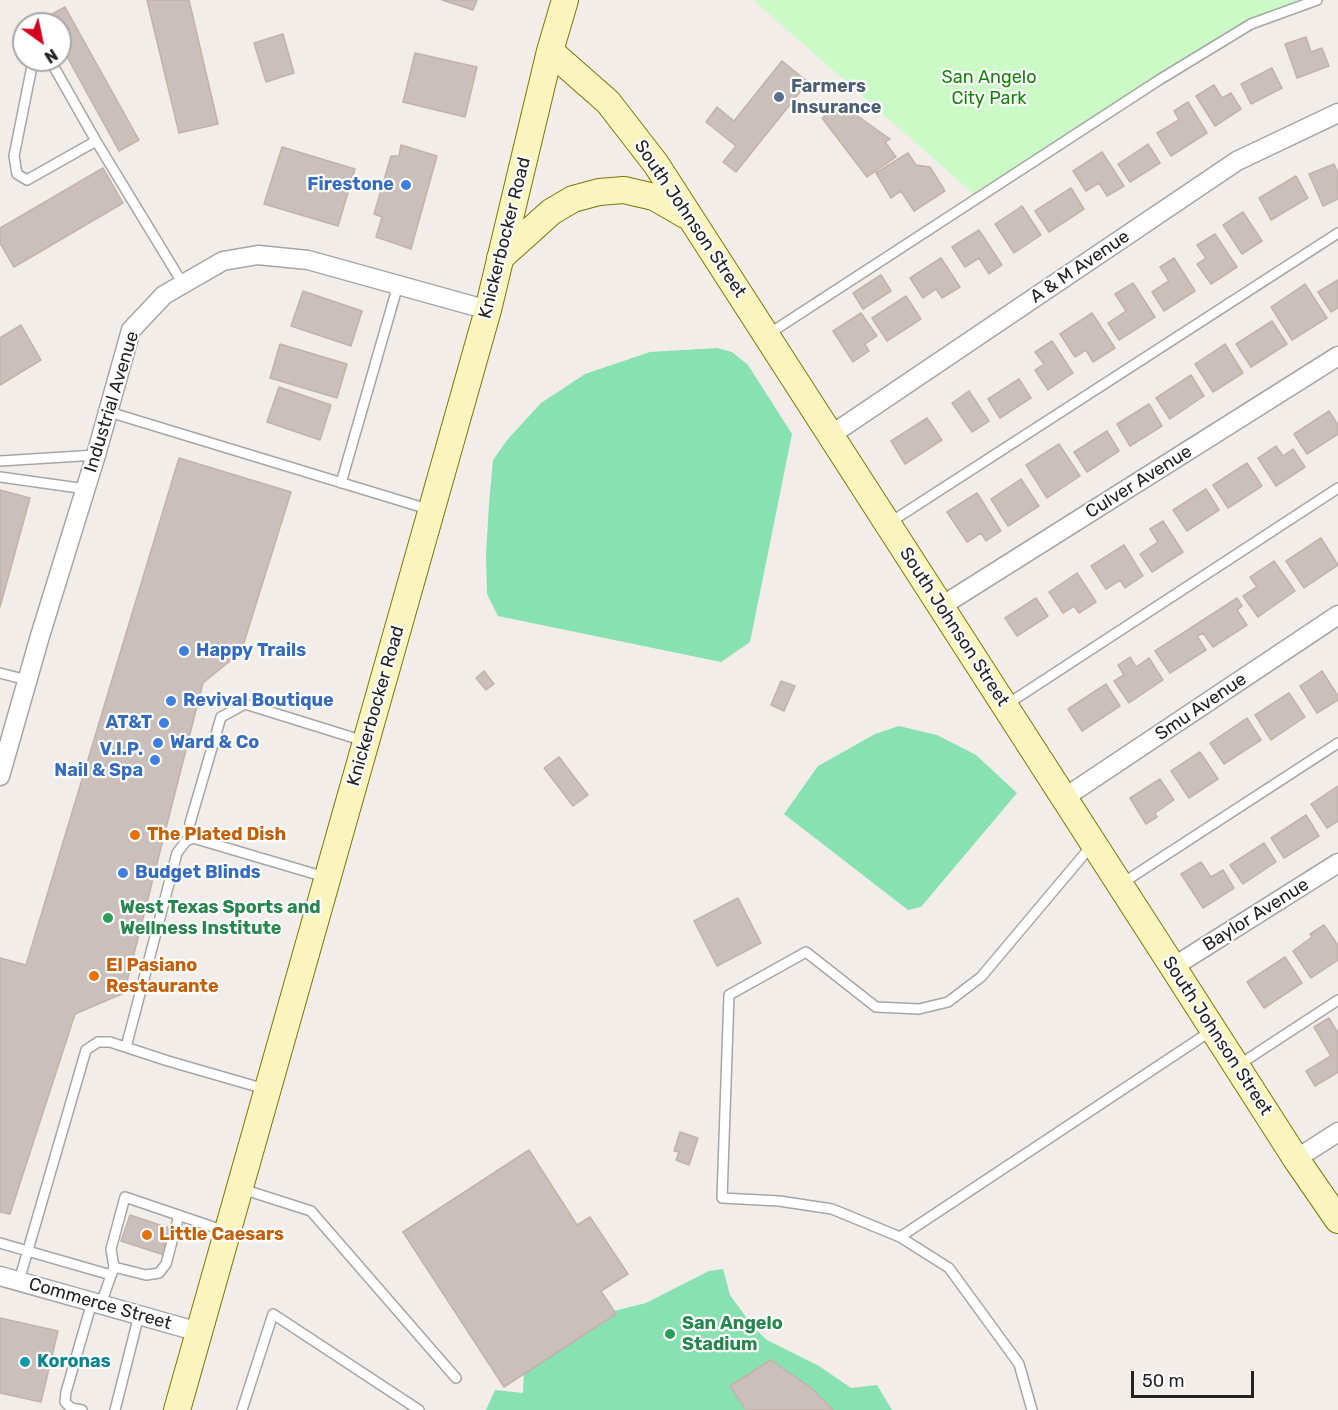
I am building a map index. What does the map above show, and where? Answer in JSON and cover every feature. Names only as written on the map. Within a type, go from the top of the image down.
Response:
[{"type":"main road","name":"Knickerbocker Road","points":[[177,1410],[488,310],[550,51],[565,0]]},
{"type":"main road","name":"South Johnson Street","points":[[550,51],[608,102],[656,164],[1296,1160],[1338,1220]]},
{"type":"main road","points":[[500,258],[551,212],[573,199],[599,192],[624,190],[654,196],[692,219]]},
{"type":"street","name":"A & M Avenue","points":[[831,435],[1237,161],[1338,113]]},
{"type":"street","name":"Industrial Avenue","points":[[0,776],[6,730],[27,680],[109,412],[131,330],[164,295],[223,261],[258,255],[308,260],[488,310]]},
{"type":"street","name":"Culver Avenue","points":[[940,607],[1338,356]]},
{"type":"street","name":"Smu Avenue","points":[[1064,798],[1338,615]]},
{"type":"street","name":"Baylor Avenue","points":[[1173,967],[1338,863]]},
{"type":"street","points":[[1296,1160],[1338,1132]]},
{"type":"street","name":"Commerce Street","points":[[0,1276],[199,1332]]},
{"type":"lane","points":[[767,336],[1160,80],[1251,24],[1317,0]]},
{"type":"lane","points":[[31,72],[15,156],[16,174],[27,180],[96,141]]},
{"type":"lane","points":[[57,72],[183,284]]},
{"type":"lane","points":[[888,524],[1338,233]]},
{"type":"lane","points":[[341,483],[398,285]]},
{"type":"lane","points":[[109,412],[432,510]]},
{"type":"lane","points":[[0,461],[96,454]]},
{"type":"lane","points":[[0,477],[86,489]]},
{"type":"lane","points":[[1005,706],[1338,488]]},
{"type":"lane","points":[[0,673],[27,680]]},
{"type":"lane","points":[[190,823],[221,717],[245,704],[366,742]]},
{"type":"lane","points":[[1120,884],[1338,743]]},
{"type":"lane","points":[[126,1047],[177,853],[186,841],[193,838],[327,878]]},
{"type":"lane","points":[[1032,1410],[1019,1364],[949,1268],[900,1237],[832,1209],[778,1201],[722,1198],[729,995],[806,952],[876,1007],[919,1009],[948,1002],[981,977],[1094,844]]},
{"type":"lane","points":[[1237,1066],[1338,1000]]},
{"type":"lane","points":[[900,1237],[1213,1029]]},
{"type":"lane","points":[[20,1281],[86,1050],[98,1041],[110,1042],[268,1090]]},
{"type":"lane","points":[[240,1188],[311,1211],[456,1378]]},
{"type":"lane","points":[[82,1410],[71,1408],[65,1402],[66,1392],[96,1303],[113,1271],[111,1249],[125,1197],[228,1232]]},
{"type":"lane","points":[[0,1243],[113,1271],[146,1275],[159,1273],[166,1264],[179,1215]]},
{"type":"lane","points":[[242,1410],[273,1314],[419,1410]]},
{"type":"lane","points":[[115,1410],[139,1315]]},
{"type":"green space","name":"San Angelo City Park","points":[[753,0],[1327,0],[1235,37],[982,201]]},
{"type":"green space","points":[[717,348],[732,352],[748,365],[792,434],[750,642],[721,662],[498,616],[487,594],[486,555],[493,460],[508,439],[541,403],[585,374],[650,352]]},
{"type":"green space","points":[[899,726],[937,735],[976,755],[1017,793],[921,907],[908,910],[784,814],[818,766],[875,734]]},
{"type":"green space","name":"San Angelo Stadium","points":[[723,1269],[730,1295],[754,1328],[767,1340],[819,1366],[851,1388],[877,1385],[892,1410],[486,1410],[495,1390],[523,1393],[524,1369],[614,1311],[646,1303],[709,1271]]},
{"type":"building","points":[[147,0],[189,0],[218,124],[179,133]]},
{"type":"building","points":[[442,0],[477,0],[473,10]]},
{"type":"building","points":[[65,7],[68,12],[56,12]]},
{"type":"building","points":[[72,20],[139,140],[119,151],[72,66]]},
{"type":"building","points":[[283,34],[294,73],[266,82],[254,43]]},
{"type":"building","points":[[1306,37],[1311,52],[1322,48],[1329,66],[1297,78],[1285,44]]},
{"type":"building","points":[[415,53],[477,67],[465,117],[403,102]]},
{"type":"building","points":[[782,61],[808,82],[736,172],[723,162],[736,146],[706,122],[717,107],[734,121]]},
{"type":"building","points":[[1272,68],[1282,88],[1251,104],[1241,84]]},
{"type":"building","points":[[1214,85],[1222,98],[1231,93],[1241,109],[1215,126],[1196,96]]},
{"type":"building","points":[[1188,102],[1207,133],[1171,156],[1157,133],[1179,120],[1174,111]]},
{"type":"building","points":[[842,105],[890,139],[885,142],[896,157],[867,177],[822,118]]},
{"type":"building","points":[[1148,144],[1160,163],[1130,182],[1118,164]]},
{"type":"building","name":"Firestone","points":[[401,145],[437,156],[411,249],[376,237],[382,217],[374,214],[391,156],[399,156]]},
{"type":"building","points":[[282,147],[355,169],[338,226],[264,204]]},
{"type":"building","points":[[1102,152],[1124,186],[1107,196],[1099,183],[1086,191],[1073,171]]},
{"type":"building","points":[[908,153],[916,165],[930,167],[945,191],[914,211],[901,191],[891,198],[876,173]]},
{"type":"building","points":[[1334,164],[1338,173],[1338,199],[1323,206],[1309,174]]},
{"type":"building","points":[[103,168],[123,203],[14,267],[0,243],[0,228]]},
{"type":"building","points":[[1296,176],[1308,198],[1271,220],[1259,198]]},
{"type":"building","points":[[1071,188],[1084,209],[1049,232],[1035,211]]},
{"type":"building","points":[[1022,206],[1041,235],[1014,253],[995,224]]},
{"type":"building","points":[[1243,212],[1262,241],[1242,254],[1223,225]]},
{"type":"building","points":[[979,230],[1002,265],[989,274],[979,258],[965,267],[952,247]]},
{"type":"building","points":[[1215,234],[1237,267],[1211,284],[1197,264],[1206,258],[1197,245]]},
{"type":"building","points":[[941,258],[960,287],[942,298],[936,289],[923,298],[910,278]]},
{"type":"building","points":[[1174,258],[1195,291],[1164,311],[1152,292],[1169,281],[1160,267]]},
{"type":"building","points":[[881,275],[891,291],[863,309],[853,293]]},
{"type":"building","points":[[1338,280],[1338,308],[1331,312],[1318,292]]},
{"type":"building","points":[[1133,283],[1155,317],[1119,340],[1108,323],[1126,311],[1115,294]]},
{"type":"building","points":[[1305,284],[1327,318],[1292,340],[1271,307]]},
{"type":"building","points":[[303,291],[362,311],[351,346],[291,326]]},
{"type":"building","points":[[906,296],[921,319],[887,341],[872,318]]},
{"type":"building","points":[[861,313],[877,336],[865,344],[869,351],[853,362],[833,331]]},
{"type":"building","points":[[1092,313],[1115,348],[1093,362],[1086,350],[1075,357],[1060,334]]},
{"type":"building","points":[[1272,321],[1287,344],[1251,367],[1236,344]]},
{"type":"building","points":[[21,325],[41,360],[0,385],[0,338]]},
{"type":"building","points":[[1052,341],[1073,373],[1048,390],[1035,370],[1044,364],[1035,352]]},
{"type":"building","points":[[280,344],[347,364],[337,398],[270,378]]},
{"type":"building","points":[[1225,344],[1243,373],[1213,392],[1195,364]]},
{"type":"building","points":[[1191,375],[1204,396],[1170,419],[1156,398]]},
{"type":"building","points":[[1019,379],[1031,398],[1000,418],[988,399]]},
{"type":"building","points":[[279,387],[331,405],[320,440],[267,422]]},
{"type":"building","points":[[969,391],[989,421],[972,432],[952,403]]},
{"type":"building","points":[[1149,404],[1162,426],[1130,446],[1117,424]]},
{"type":"building","points":[[1329,411],[1338,425],[1338,434],[1307,454],[1294,434]]},
{"type":"building","points":[[927,418],[942,440],[905,464],[891,441]]},
{"type":"building","points":[[1107,431],[1119,451],[1087,472],[1074,452]]},
{"type":"building","points":[[1059,444],[1080,476],[1047,498],[1026,465]]},
{"type":"building","points":[[1276,446],[1283,456],[1293,449],[1305,467],[1276,486],[1258,458]]},
{"type":"building","points":[[179,458],[291,492],[241,652],[203,683],[124,993],[75,1014],[10,1214],[0,1212],[0,958],[26,965]]},
{"type":"building","points":[[1247,463],[1262,486],[1228,508],[1213,485]]},
{"type":"building","points":[[1021,479],[1039,506],[1008,526],[991,499]]},
{"type":"building","points":[[1206,489],[1219,510],[1187,531],[1173,510]]},
{"type":"building","points":[[0,490],[30,498],[0,607]]},
{"type":"building","points":[[977,493],[1001,531],[986,541],[981,533],[967,542],[947,512]]},
{"type":"building","points":[[1163,521],[1183,552],[1152,572],[1140,554],[1158,542],[1150,529]]},
{"type":"building","points":[[1321,538],[1338,565],[1304,588],[1286,561]]},
{"type":"building","points":[[1124,545],[1143,576],[1125,588],[1120,580],[1106,589],[1091,566]]},
{"type":"building","points":[[1274,561],[1295,591],[1258,617],[1243,596],[1257,587],[1250,577]]},
{"type":"building","points":[[1077,573],[1096,602],[1079,613],[1074,606],[1063,613],[1049,592]]},
{"type":"building","points":[[1036,598],[1048,616],[1017,636],[1005,618]]},
{"type":"building","points":[[1237,598],[1242,606],[1237,610],[1247,625],[1213,647],[1203,633],[1197,636],[1206,650],[1170,673],[1155,651]]},
{"type":"building","points":[[1130,657],[1136,667],[1149,658],[1163,680],[1129,703],[1114,681],[1124,675],[1118,665]]},
{"type":"building","points":[[484,671],[494,684],[486,690],[476,678]]},
{"type":"building","points":[[1322,671],[1338,696],[1338,700],[1317,713],[1300,686]]},
{"type":"building","points":[[781,681],[795,686],[784,711],[771,705]]},
{"type":"building","points":[[1106,684],[1120,706],[1082,731],[1068,709]]},
{"type":"building","points":[[1289,693],[1305,717],[1271,740],[1255,715]]},
{"type":"building","points":[[1247,718],[1261,740],[1224,764],[1210,743]]},
{"type":"building","points":[[1200,752],[1218,779],[1189,798],[1171,771]]},
{"type":"building","points":[[559,757],[588,795],[573,806],[544,768]]},
{"type":"building","points":[[1160,779],[1174,800],[1155,813],[1157,817],[1146,824],[1130,798]]},
{"type":"building","points":[[1338,786],[1338,821],[1327,828],[1311,804]]},
{"type":"building","points":[[1306,815],[1319,836],[1284,858],[1271,838]]},
{"type":"building","points":[[1264,843],[1276,862],[1243,884],[1230,865]]},
{"type":"building","points":[[1201,862],[1211,877],[1223,870],[1234,888],[1203,908],[1181,874]]},
{"type":"building","points":[[738,898],[761,943],[717,966],[694,921]]},
{"type":"building","points":[[1324,925],[1338,945],[1338,960],[1311,978],[1293,951],[1312,937],[1310,934]]},
{"type":"building","points":[[1285,957],[1302,983],[1264,1008],[1247,982]]},
{"type":"building","points":[[1329,1018],[1338,1033],[1338,1072],[1315,1086],[1306,1071],[1331,1056],[1314,1027]]},
{"type":"building","points":[[680,1132],[698,1138],[689,1165],[676,1160],[679,1152],[674,1151]]},
{"type":"building","points":[[529,1150],[577,1225],[590,1217],[628,1274],[601,1291],[616,1314],[504,1387],[403,1232]]},
{"type":"building","name":"Little Caesars","points":[[130,1215],[172,1229],[164,1255],[121,1241]]},
{"type":"building","name":"Koronas","points":[[0,1318],[58,1331],[41,1402],[0,1393]]},
{"type":"building","points":[[771,1360],[810,1387],[833,1410],[746,1410],[730,1386]]},
{"type":"place","name":"Farmers Insurance","points":[[779,97]]},
{"type":"place","name":"Firestone","points":[[406,185]]},
{"type":"place","name":"Happy Trails","points":[[184,651]]},
{"type":"place","name":"Revival Boutique","points":[[171,701]]},
{"type":"place","name":"AT&T","points":[[164,723]]},
{"type":"place","name":"Ward & Co","points":[[158,743]]},
{"type":"place","name":"V.I.P. Nail & Spa","points":[[155,760]]},
{"type":"place","name":"The Plated Dish","points":[[135,835]]},
{"type":"place","name":"Budget Blinds","points":[[123,873]]},
{"type":"place","name":"West Texas Sports and Wellness Institute","points":[[108,918]]},
{"type":"place","name":"El Pasiano Restaurante","points":[[94,976]]},
{"type":"place","name":"Little Caesars","points":[[147,1235]]},
{"type":"place","name":"San Angelo Stadium","points":[[670,1334]]},
{"type":"place","name":"Koronas","points":[[25,1362]]}]
